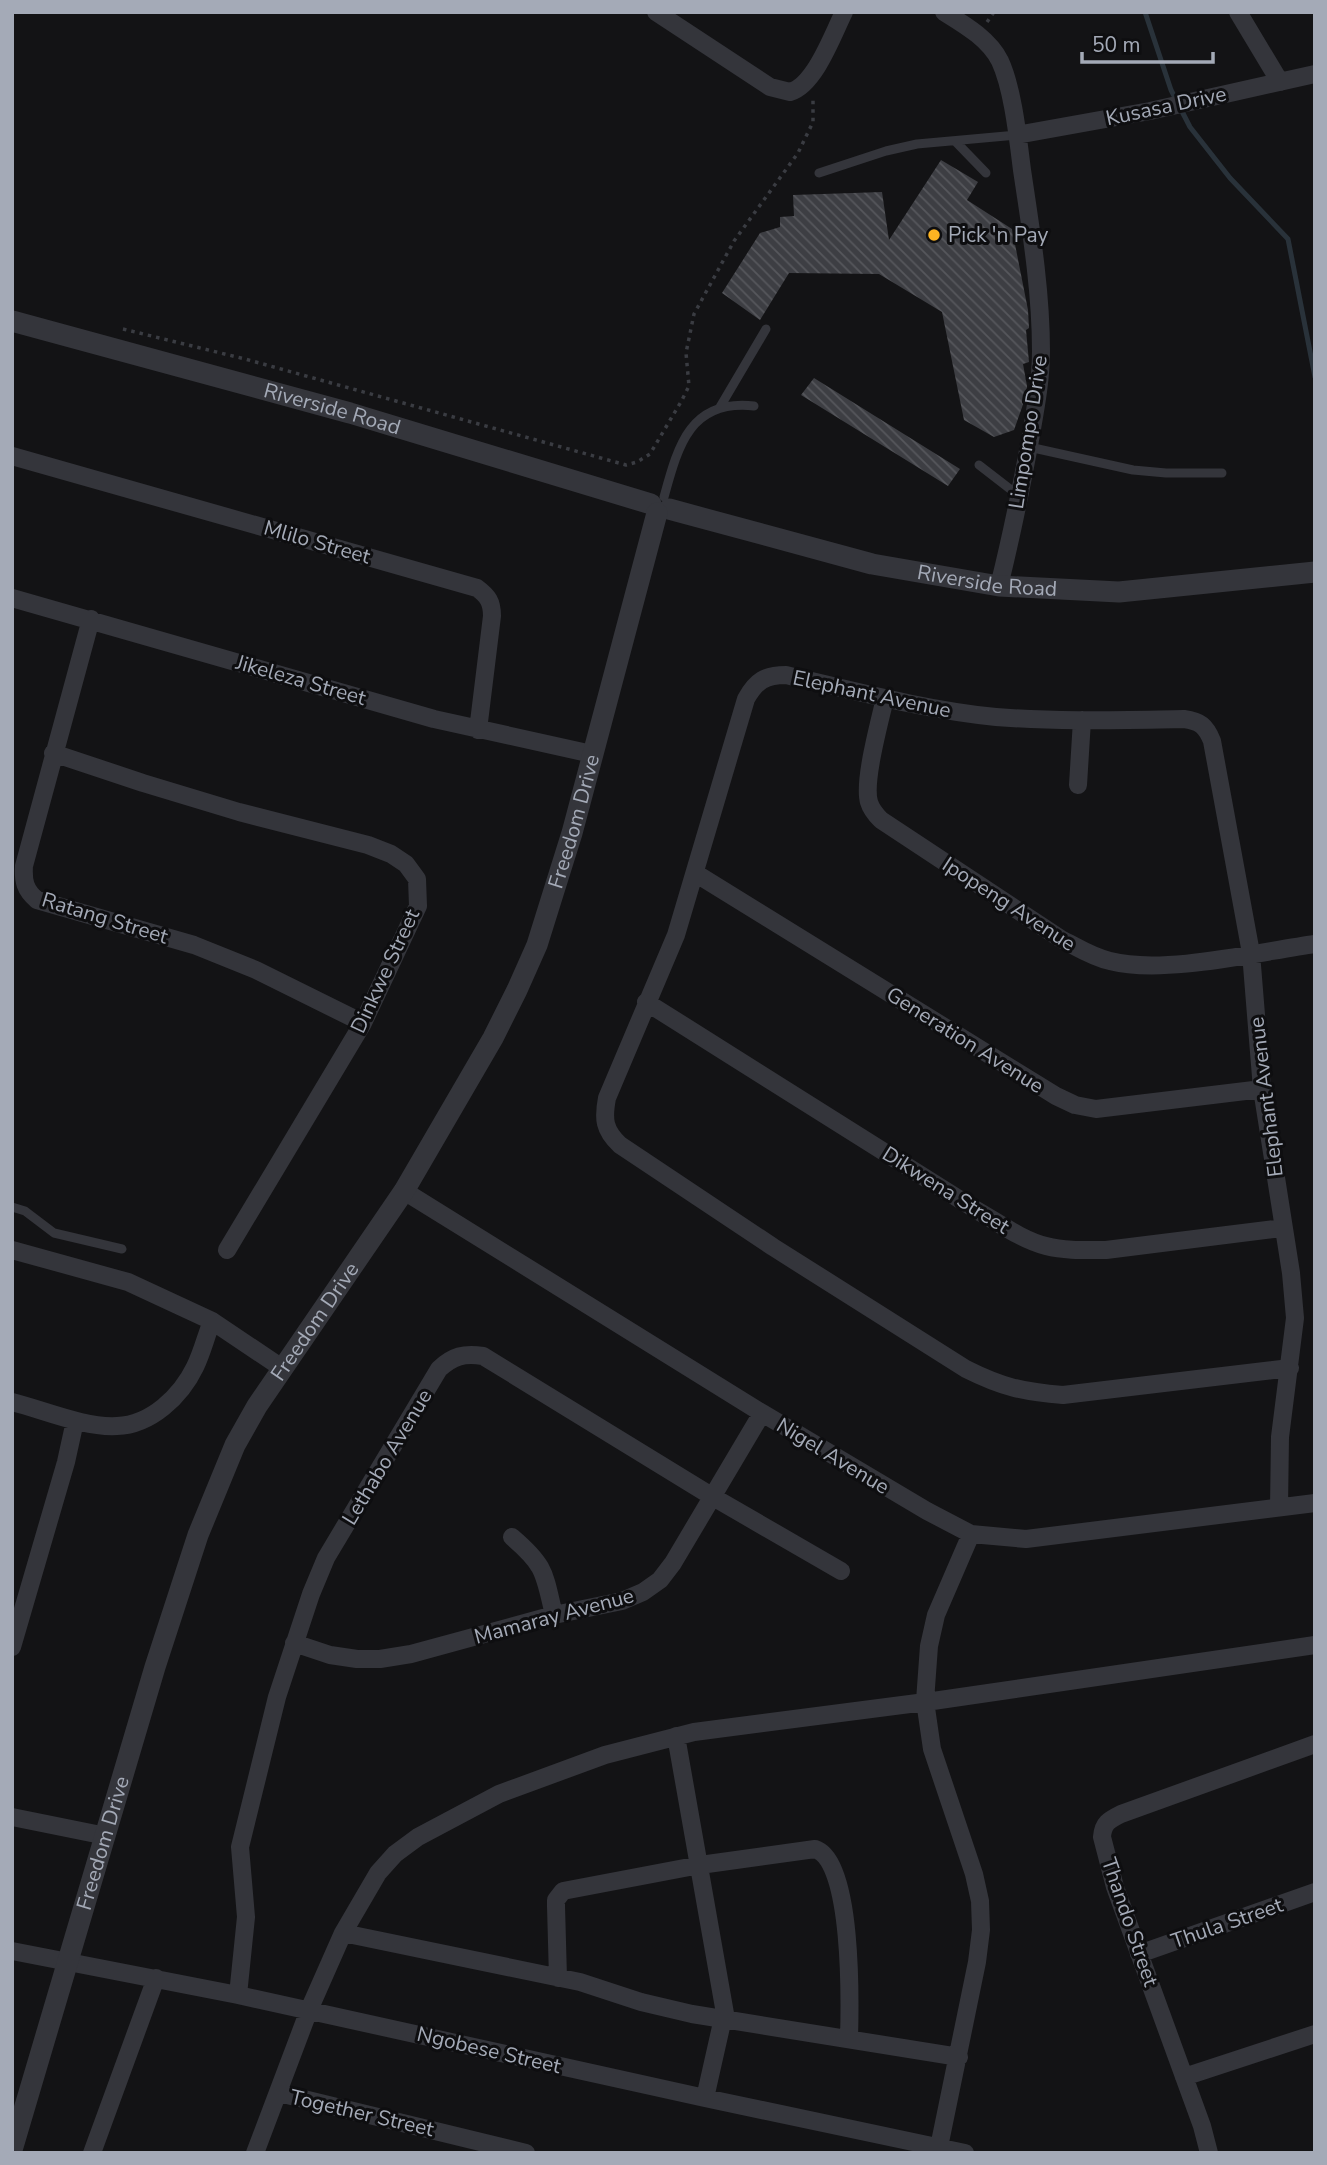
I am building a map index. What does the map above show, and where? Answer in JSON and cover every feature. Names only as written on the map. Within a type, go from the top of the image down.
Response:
[{"type":"street","points":[[656,12],[780,91],[790,92],[797,90],[813,73],[844,12]]},
{"type":"street","name":"Limpompo Drive","points":[[944,12],[990,46],[1000,61],[1017,135],[1040,313],[1039,389],[999,586]]},
{"type":"street","points":[[1238,12],[1280,82]]},
{"type":"street","name":"Kusasa Drive","points":[[1017,135],[1150,111],[1315,74]]},
{"type":"street","name":"Riverside Road","points":[[12,321],[350,413],[660,506],[872,564],[999,586],[1119,592],[1313,572]]},
{"type":"street","name":"Mlilo Street","points":[[12,456],[477,588],[486,594],[492,603],[478,730]]},
{"type":"street","name":"Freedom Drive","points":[[12,2150],[155,1667],[198,1535],[235,1445],[282,1368],[351,1272],[404,1191],[493,1038],[537,946],[572,833],[660,506]]},
{"type":"street","name":"Jikeleza Street","points":[[12,598],[478,730],[592,754]]},
{"type":"street","name":"Ratang Street","points":[[91,620],[24,866],[25,886],[30,895],[37,900],[194,945],[256,970],[363,1023]]},
{"type":"street","name":"Elephant Avenue","points":[[786,675],[885,698],[994,716],[1082,720],[1195,720],[1208,730],[1212,741],[1251,953],[1262,1089],[1291,1273],[1295,1318],[1290,1368],[1063,1395],[1031,1393],[1000,1386],[966,1370],[762,1240],[620,1145],[605,1127],[607,1098],[676,935],[746,699],[762,679],[786,675]]},
{"type":"street","name":"Ipopeng Avenue","points":[[885,698],[868,791],[873,811],[881,820],[1061,939],[1086,953],[1112,962],[1147,965],[1178,965],[1315,944]]},
{"type":"street","points":[[1078,785],[1082,720]]},
{"type":"street","name":"Dinkwe Street","points":[[54,753],[203,801],[368,845],[391,854],[406,864],[417,879],[418,906],[363,1023],[227,1250]]},
{"type":"street","name":"Generation Avenue","points":[[695,873],[1056,1096],[1075,1105],[1096,1109],[1120,1108],[1262,1089]]},
{"type":"street","name":"Dikwena Street","points":[[646,1002],[978,1211],[1044,1246],[1106,1250],[1282,1228]]},
{"type":"street","name":"Nigel Avenue","points":[[404,1191],[762,1413],[927,1511],[971,1534],[1026,1539],[1315,1503]]},
{"type":"street","points":[[12,1250],[128,1282],[212,1321],[282,1368]]},
{"type":"street","points":[[12,1402],[75,1421],[117,1427],[147,1418],[167,1405],[195,1368],[212,1321]]},
{"type":"street","name":"Lethabo Avenue","points":[[238,1995],[246,1917],[240,1865],[241,1838],[277,1697],[294,1643],[326,1558],[439,1370],[456,1356],[483,1356],[713,1497],[841,1571]]},
{"type":"street","points":[[1279,1507],[1280,1437],[1290,1368]]},
{"type":"street","name":"Mamaray Avenue","points":[[294,1643],[330,1655],[380,1659],[411,1654],[554,1615],[622,1601],[643,1592],[660,1580],[673,1563],[762,1413]]},
{"type":"street","points":[[12,1647],[66,1462],[75,1421]]},
{"type":"street","points":[[939,2147],[977,1962],[981,1930],[980,1902],[974,1874],[932,1749],[925,1701],[929,1646],[936,1615],[971,1534]]},
{"type":"street","points":[[512,1536],[540,1563],[554,1615]]},
{"type":"street","points":[[255,2153],[309,2010],[343,1933],[378,1873],[395,1854],[418,1837],[499,1794],[605,1755],[676,1736],[1315,1645]]},
{"type":"street","points":[[676,1736],[725,2018],[705,2098]]},
{"type":"street","name":"Thando Street","points":[[1209,2153],[1115,1887],[1102,1836],[1103,1828],[1108,1821],[1315,1744]]},
{"type":"street","points":[[12,1817],[106,1836]]},
{"type":"street","points":[[558,1978],[556,1906],[559,1894],[571,1889],[700,1865],[815,1849],[828,1857],[841,1900],[850,1975],[849,2039]]},
{"type":"street","name":"Thula Street","points":[[1139,1954],[1315,1892]]},
{"type":"street","points":[[343,1933],[600,1987],[667,2009],[958,2057]]},
{"type":"street","name":"Ngobese Street","points":[[12,1951],[309,2010],[965,2153]]},
{"type":"street","points":[[92,2153],[156,1978]]},
{"type":"street","points":[[1184,2077],[1315,2034]]},
{"type":"street","name":"Together Street","points":[[279,2094],[526,2153]]},
{"type":"lane","points":[[819,173],[917,144],[1017,135]]},
{"type":"lane","points":[[956,142],[986,173]]},
{"type":"lane","points":[[720,407],[766,329]]},
{"type":"lane","points":[[660,506],[677,454],[690,430],[706,413],[720,407],[734,404],[754,406]]},
{"type":"lane","points":[[1029,447],[1133,470],[1166,473],[1222,472]]},
{"type":"lane","points":[[979,465],[1019,496]]},
{"type":"lane","points":[[12,1208],[25,1211],[54,1233],[122,1249]]},
{"type":"path","points":[[111,327],[258,363],[626,465],[637,462],[650,454],[689,386],[686,353],[694,314],[734,240],[798,153],[813,122],[813,73]]},
{"type":"building","points":[[941,160],[978,182],[967,200],[1012,229],[1028,310],[1029,328],[1026,330],[1029,362],[1023,364],[1026,396],[1014,430],[994,437],[964,420],[942,312],[879,274],[789,273],[760,320],[722,293],[760,233],[780,227],[780,217],[794,216],[793,195],[882,192],[889,240]]},
{"type":"building","points":[[814,378],[960,469],[948,486],[801,395]]},
{"type":"waterway","points":[[1145,12],[1171,90],[1190,127],[1230,178],[1288,239],[1315,377]]},
{"type":"place","name":"Pick 'n Pay","points":[[934,235]]}]
